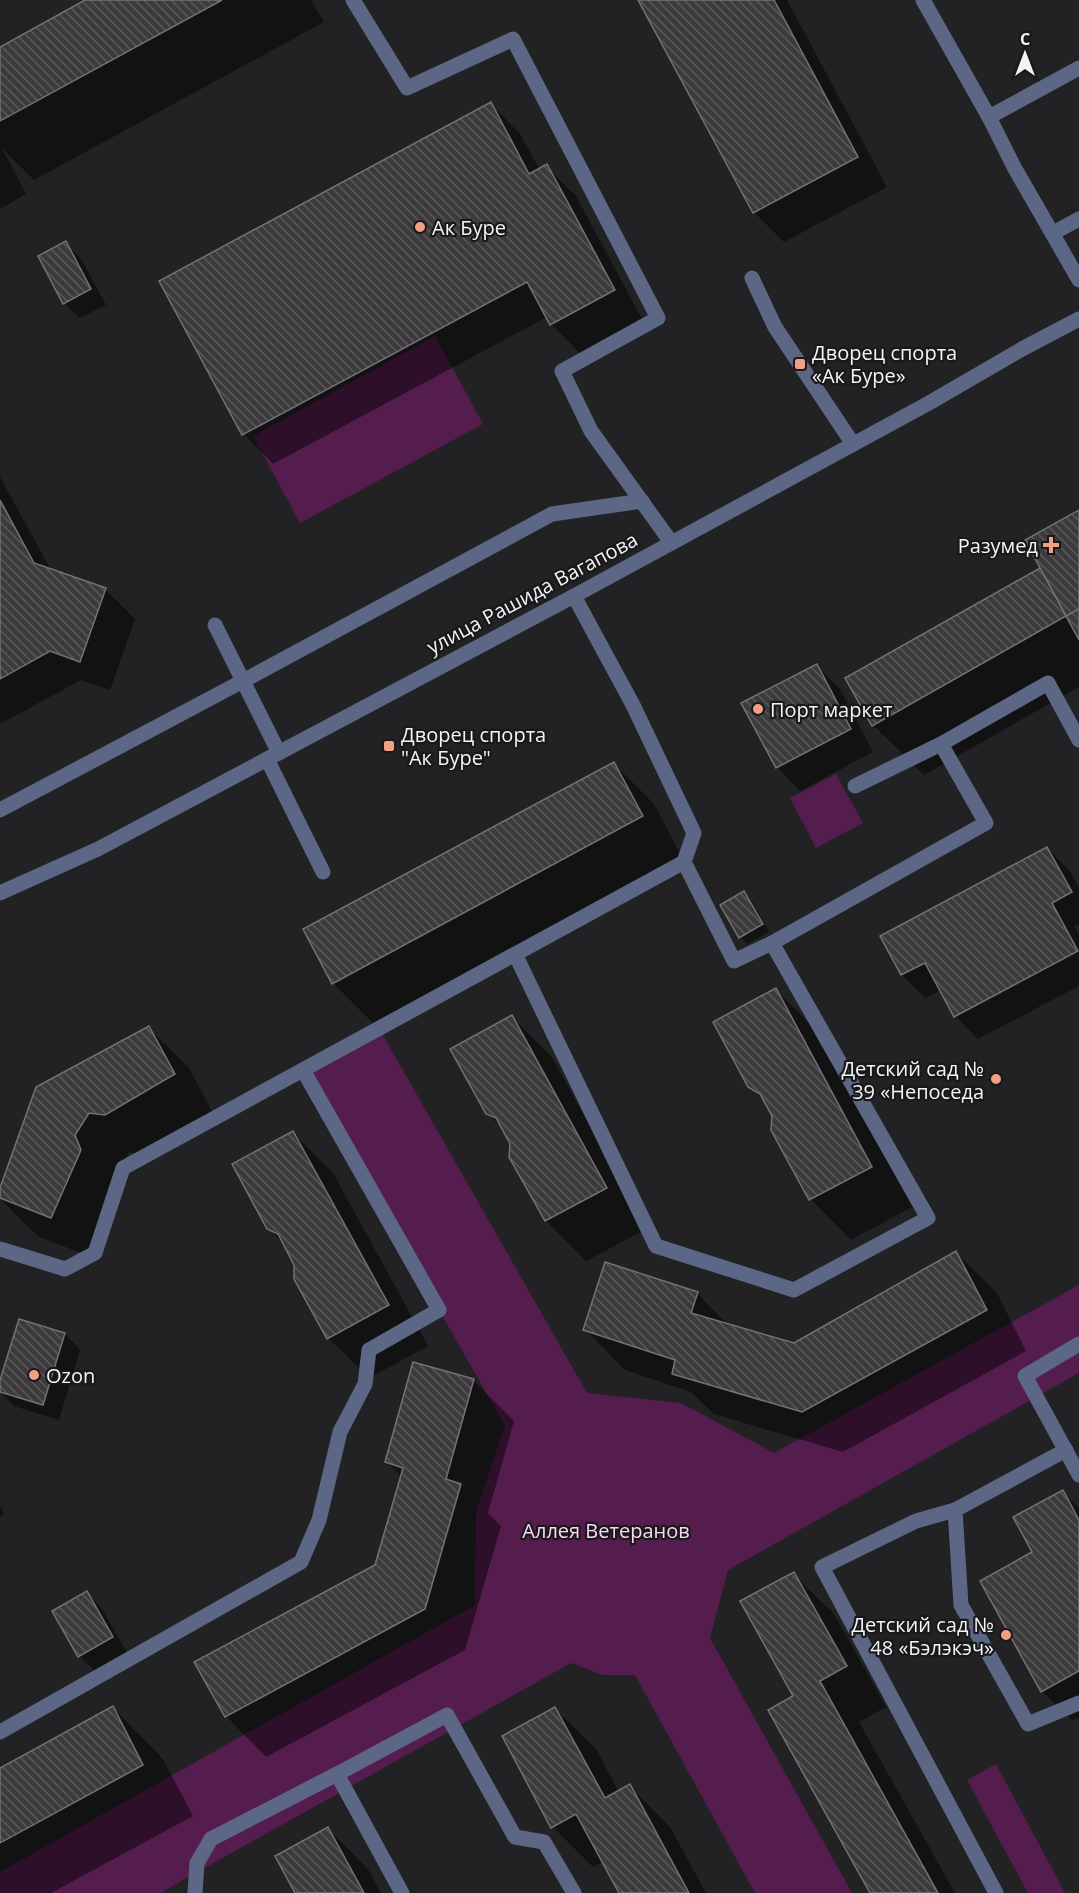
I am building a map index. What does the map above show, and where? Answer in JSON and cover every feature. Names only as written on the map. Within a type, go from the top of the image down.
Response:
[{"type":"street","points":[[353,0],[407,88],[513,39],[658,318],[562,371],[591,431],[671,542]]},
{"type":"street","points":[[923,0],[1079,280]]},
{"type":"street","points":[[989,117],[1079,68]]},
{"type":"street","points":[[1053,233],[1079,219]]},
{"type":"street","points":[[752,278],[775,327],[853,444]]},
{"type":"street","name":"улица Рашида Вагапова","points":[[0,893],[98,849],[574,596],[929,404],[1022,348],[1079,319]]},
{"type":"street","points":[[0,810],[552,514],[642,501]]},
{"type":"street","points":[[0,1249],[65,1269],[95,1253],[123,1168],[684,862],[694,833],[633,705],[574,596]]},
{"type":"street","points":[[215,625],[243,681],[323,872]]},
{"type":"street","points":[[855,786],[941,744],[1048,683],[1079,740]]},
{"type":"street","points":[[684,862],[734,961],[772,943],[986,823],[941,744]]},
{"type":"street","points":[[515,954],[656,1246],[794,1290],[928,1218],[772,943]]},
{"type":"street","points":[[0,1732],[301,1562],[320,1520],[340,1432],[365,1384],[369,1350],[439,1310],[303,1070]]},
{"type":"street","points":[[1079,1344],[1025,1376],[1079,1475]]},
{"type":"street","points":[[996,1893],[822,1567],[916,1521],[955,1510],[1066,1450]]},
{"type":"street","points":[[955,1510],[961,1605],[1028,1724],[1079,1702]]},
{"type":"street","points":[[195,1893],[197,1863],[211,1839],[447,1715],[515,1837],[544,1842],[574,1893]]},
{"type":"street","points":[[337,1774],[402,1893]]},
{"type":"green space","points":[[435,336],[483,424],[300,523],[253,436]]},
{"type":"green space","points":[[836,774],[863,823],[816,848],[790,798]]},
{"type":"green space","name":"Аллея Ветеранов","points":[[380,1030],[587,1393],[681,1403],[774,1453],[1079,1285],[1079,1373],[728,1570],[710,1638],[852,1893],[755,1893],[635,1675],[603,1675],[571,1663],[160,1893],[0,1893],[0,1872],[475,1605],[476,1512],[505,1426],[304,1073]]},
{"type":"green space","points":[[996,1764],[1065,1893],[1028,1893],[967,1780]]},
{"type":"building","points":[[85,0],[222,0],[0,121],[0,47]]},
{"type":"building","points":[[638,0],[774,0],[858,157],[753,213]]},
{"type":"building","name":"Ак Буре","points":[[491,102],[529,174],[547,164],[615,290],[550,325],[527,282],[242,435],[159,281]]},
{"type":"building","points":[[66,241],[91,289],[63,304],[38,256]]},
{"type":"building","points":[[0,500],[34,563],[106,588],[80,662],[50,651],[0,679]]},
{"type":"building","points":[[1079,510],[1079,609],[1066,616],[1025,540]]},
{"type":"building","points":[[1040,568],[1066,616],[872,726],[845,678]]},
{"type":"building","points":[[1079,609],[1079,640],[1066,616]]},
{"type":"building","points":[[817,664],[851,729],[776,768],[741,703]]},
{"type":"building","points":[[614,762],[643,816],[332,984],[303,929]]},
{"type":"building","points":[[1047,847],[1072,892],[1052,903],[1078,951],[954,1017],[925,963],[901,975],[880,936]]},
{"type":"building","points":[[744,891],[763,924],[739,938],[720,905]]},
{"type":"building","points":[[776,988],[872,1167],[809,1200],[771,1130],[772,1116],[760,1094],[748,1087],[713,1022]]},
{"type":"building","points":[[512,1015],[607,1188],[545,1221],[509,1157],[510,1144],[496,1118],[486,1114],[450,1049]]},
{"type":"building","points":[[149,1026],[175,1074],[105,1115],[89,1113],[75,1135],[81,1150],[51,1218],[0,1198],[0,1188],[36,1087]]},
{"type":"building","points":[[293,1131],[389,1305],[327,1339],[294,1279],[294,1265],[278,1234],[267,1229],[232,1164]]},
{"type":"building","points":[[956,1251],[987,1310],[802,1412],[672,1374],[675,1360],[583,1330],[605,1262],[698,1292],[691,1313],[794,1343]]},
{"type":"building","points":[[19,1319],[65,1333],[43,1405],[0,1392],[0,1380]]},
{"type":"building","points":[[413,1362],[474,1379],[446,1479],[461,1484],[425,1609],[225,1717],[194,1662],[375,1565],[403,1468],[385,1462]]},
{"type":"building","points":[[1063,1490],[1079,1520],[1079,1671],[1041,1692],[980,1581],[1032,1552],[1013,1517]]},
{"type":"building","points":[[794,1572],[847,1666],[820,1681],[938,1893],[870,1893],[768,1710],[793,1696],[740,1601]]},
{"type":"building","points":[[87,1591],[113,1637],[78,1657],[52,1611]]},
{"type":"building","points":[[113,1706],[143,1765],[0,1843],[0,1768]]},
{"type":"building","points":[[555,1707],[605,1798],[630,1784],[689,1893],[619,1893],[576,1814],[551,1828],[502,1736]]},
{"type":"building","points":[[328,1827],[364,1893],[295,1893],[275,1856]]},
{"type":"place","name":"Ак Буре","points":[[420,227]]},
{"type":"place","name":"Дворец спорта «Ак Буре»","points":[[800,364]]},
{"type":"place","name":"Разумед","points":[[1051,545]]},
{"type":"place","name":"Порт маркет","points":[[758,709]]},
{"type":"place","name":"Дворец спорта \"Ак Буре\"","points":[[389,746]]},
{"type":"place","name":"Детский сад № 39 «Непоседа","points":[[996,1079]]},
{"type":"place","name":"Ozon","points":[[34,1375]]},
{"type":"place","name":"Детский сад № 48 «Бэлэкэч»","points":[[1006,1635]]}]
